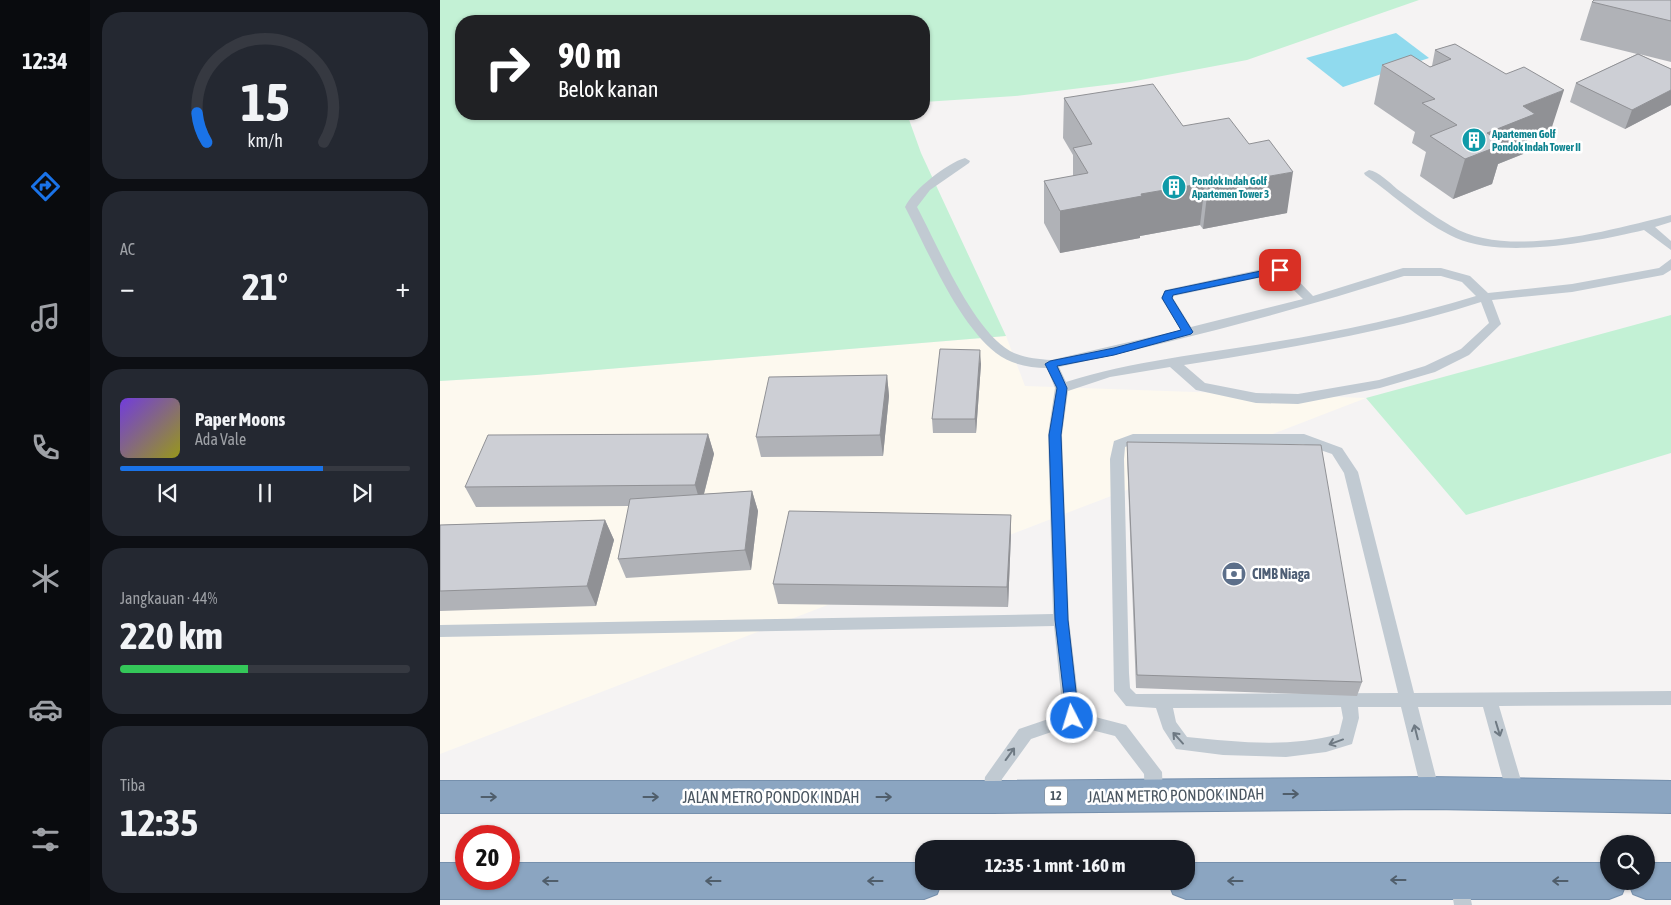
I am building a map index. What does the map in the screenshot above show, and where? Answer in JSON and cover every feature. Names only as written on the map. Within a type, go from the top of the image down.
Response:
[{"type":"highway","name":"JALAN METRO PONDOK INDAH","points":[[440,796],[992,797],[1431,793],[1671,796]]},
{"type":"highway","points":[[1195,880],[1461,893],[1600,882]]},
{"type":"highway","points":[[440,881],[915,881]]},
{"type":"highway","points":[[1655,881],[1671,881]]},
{"type":"lane","points":[[965,161],[930,186],[915,199],[911,207],[968,311],[992,343],[1002,351],[1027,364],[1050,364],[1114,352],[1311,302],[1403,272],[1441,272],[1466,279],[1485,297],[1495,324],[1464,352],[1430,369],[1380,384],[1298,399],[1256,398],[1201,387],[1172,362]]},
{"type":"lane","points":[[1369,172],[1444,226],[1471,240],[1511,244],[1580,238],[1648,227],[1671,218]]},
{"type":"lane","points":[[1648,227],[1671,247]]},
{"type":"lane","points":[[1062,388],[1109,373],[1276,346],[1434,313],[1485,297],[1572,288],[1654,273],[1663,271],[1671,263]]},
{"type":"lane","points":[[1188,332],[1167,298],[1169,293],[1277,270],[1282,271],[1311,302]]},
{"type":"lane","points":[[1050,364],[1062,388],[1055,435],[1061,620],[1072,718]]},
{"type":"lane","points":[[1431,793],[1408,700],[1351,472],[1337,451],[1304,439],[1132,439],[1119,444],[1117,459],[1122,691],[1132,701],[1349,701],[1408,700],[1489,699],[1671,698]]},
{"type":"lane","points":[[440,631],[1061,620]]},
{"type":"lane","points":[[1489,699],[1516,794]]},
{"type":"lane","points":[[1164,700],[1164,711],[1170,729],[1182,744],[1289,751],[1325,746],[1346,739],[1351,718],[1349,701]]},
{"type":"lane","points":[[992,797],[994,777],[1025,734],[1072,718],[1120,730],[1153,772],[1154,795]]},
{"type":"shaded area","points":[[1006,336],[1025,386],[1366,398],[440,754],[440,381],[536,375]]},
{"type":"green space","points":[[440,0],[1419,0],[1247,60],[1130,82],[1015,96],[930,102],[930,15],[455,15],[455,120],[909,120],[921,153],[1006,336],[536,375],[440,381]]},
{"type":"green space","points":[[1671,315],[1671,453],[1466,515],[1366,398]]},
{"type":"water","points":[[1396,33],[1429,58],[1343,87],[1306,58]]},
{"type":"building","points":[[1594,0],[1671,0],[1671,21],[1592,2]]},
{"type":"building","points":[[1455,44],[1506,74],[1524,67],[1564,90],[1523,106],[1535,114],[1487,133],[1504,144],[1465,159],[1430,136],[1457,125],[1422,103],[1435,99],[1382,65],[1411,55],[1430,67],[1451,59],[1435,50]]},
{"type":"building","points":[[1638,54],[1671,69],[1671,90],[1632,110],[1576,83]]},
{"type":"building","points":[[1153,84],[1183,126],[1229,118],[1249,144],[1269,140],[1293,172],[1208,187],[1205,183],[1060,211],[1044,181],[1088,173],[1073,148],[1092,144],[1064,98]]},
{"type":"building","points":[[940,349],[980,350],[975,419],[932,419]]},
{"type":"building","points":[[887,375],[880,435],[756,437],[769,377]]},
{"type":"building","points":[[708,434],[695,485],[465,487],[488,435]]},
{"type":"building","name":"CIMB Niaga","points":[[1127,442],[1321,445],[1362,682],[1137,675]]},
{"type":"building","points":[[752,491],[745,550],[618,559],[630,499]]},
{"type":"building","points":[[789,511],[1011,515],[1007,587],[773,584]]},
{"type":"building","points":[[605,520],[587,586],[440,591],[440,525]]},
{"type":"place","name":"Apartemen Golf Pondok Indah Tower II","points":[[1474,140]]},
{"type":"place","name":"Pondok Indah Golf Apartemen Tower 3","points":[[1174,187]]},
{"type":"place","name":"CIMB Niaga","points":[[1234,574]]},
{"type":"route","points":[[1072,718],[1061,620],[1055,435],[1062,388],[1050,364],[1114,352],[1188,332],[1167,298],[1169,293],[1280,270]]}]
